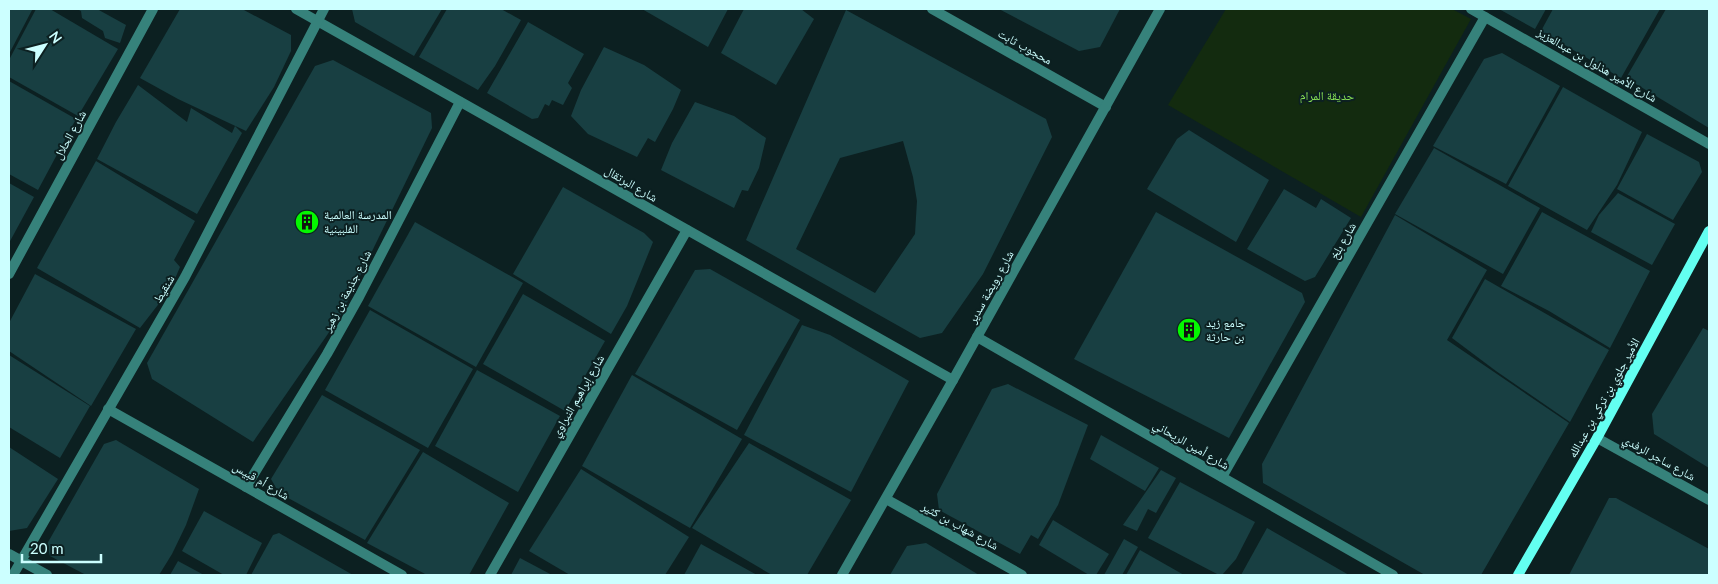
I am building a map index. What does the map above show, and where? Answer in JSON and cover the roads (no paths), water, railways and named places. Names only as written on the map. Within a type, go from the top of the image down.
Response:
[{"type":"street","name":"شارع الحلال","points":[[9,274],[153,9]]},
{"type":"street","name":"شارع البرتقال","points":[[296,9],[954,380]]},
{"type":"street","name":"شنقيط","points":[[13,575],[185,277],[324,9]]},
{"type":"street","name":"محجوب ثابت","points":[[932,9],[1106,106]]},
{"type":"street","name":"شارع رويضة سدير","points":[[842,575],[954,380],[1160,9]]},
{"type":"street","name":"شارع الأمير هذلول بن عبدالعزيز","points":[[1471,9],[1709,144]]},
{"type":"street","name":"شارع بلخ","points":[[1222,477],[1486,17]]},
{"type":"street","name":"شارع جذيمة بن زهير","points":[[246,487],[327,354],[359,297],[460,102]]},
{"type":"street","name":"شارع إبراهيم النبراوي","points":[[490,575],[687,230]]},
{"type":"street","name":"الأمير جلوي بن تركي بن عبدالله","points":[[1518,575],[1597,438],[1709,231]]},
{"type":"street","name":"شارع أمين الريحاني","points":[[977,337],[1392,575]]},
{"type":"street","name":"شارع أم قبيس","points":[[108,409],[402,575]]},
{"type":"street","name":"شارع ساجر الرفدي","points":[[1597,438],[1709,500]]},
{"type":"street","name":"شارع شهاب بن كثير","points":[[886,499],[1022,575]]},
{"type":"street","points":[[9,554],[47,575]]},
{"type":"place","name":"المدرسة العالمية الفلبينية","points":[[307,222]]},
{"type":"place","name":"جامع زيد بن حارثة","points":[[1189,330]]},
{"type":"park label","name":"حديقة المرام","points":[[1327,96]]}]
